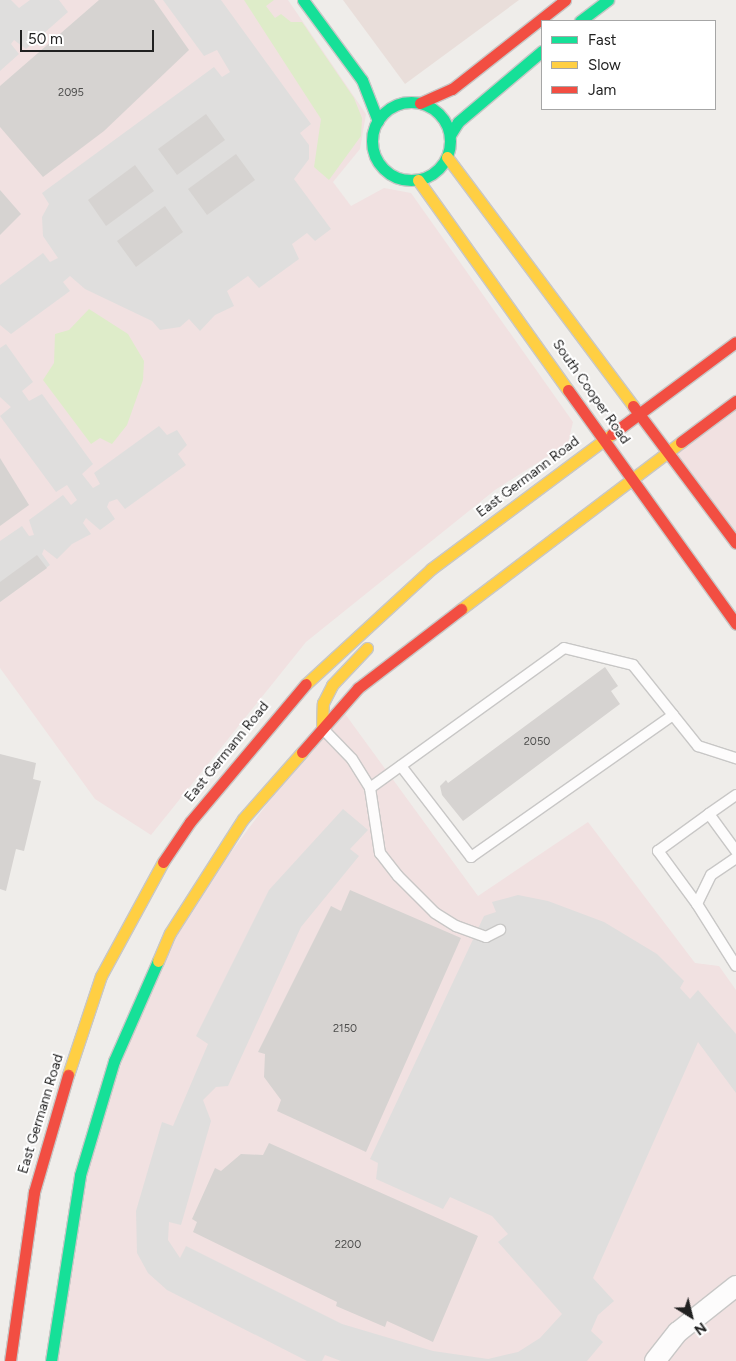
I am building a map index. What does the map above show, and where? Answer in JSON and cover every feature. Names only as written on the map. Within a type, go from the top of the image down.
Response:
[{"type":"main road","points":[[303,0],[362,80],[378,121],[372,145],[382,168],[404,180],[418,180],[430,176],[447,157],[450,135],[458,122],[541,52]]},
{"type":"main road","points":[[386,94],[403,103],[420,103],[452,89],[565,0]]},
{"type":"main road","points":[[581,20],[608,0]]},
{"type":"main road","points":[[362,80],[378,85]]},
{"type":"main road","points":[[378,121],[403,103]]},
{"type":"main road","points":[[420,103],[440,114],[450,135]]},
{"type":"main road","name":"South Cooper Road","points":[[447,157],[736,543]]},
{"type":"main road","name":"South Cooper Road","points":[[418,180],[605,438],[736,624]]},
{"type":"main road","name":"East Germann Road","points":[[10,1361],[34,1192],[56,1110],[101,976],[143,892],[190,822],[284,706],[404,592],[605,438],[736,342]]},
{"type":"main road","points":[[51,1361],[80,1175],[98,1107],[142,993],[206,870],[242,819],[358,688],[409,645],[736,401]]},
{"type":"main road","points":[[389,627],[404,592]]},
{"type":"main road","points":[[322,727],[323,703],[332,685],[376,639]]},
{"type":"street","points":[[655,1361],[678,1332],[736,1286]]},
{"type":"lane","points":[[370,788],[564,648],[633,665],[698,746],[736,758]]},
{"type":"lane","points":[[401,766],[471,858],[673,715]]},
{"type":"lane","points":[[322,727],[352,759],[370,788],[380,853],[398,876],[435,913],[456,926],[486,937],[500,930]]},
{"type":"lane","points":[[736,795],[658,852],[697,904],[736,966]]},
{"type":"lane","points":[[709,814],[736,851]]},
{"type":"lane","points":[[697,904],[711,875],[736,858]]},
{"type":"shaded area","points":[[0,0],[288,0],[366,114],[360,149],[333,182],[351,206],[384,188],[411,193],[573,422],[568,443],[495,490],[306,642],[151,835],[95,799],[0,668]]},
{"type":"shaded area","points":[[0,0],[11,0],[19,8],[30,0],[59,0],[68,12],[26,49],[14,40],[11,44],[19,54],[0,71]]},
{"type":"shaded area","points":[[163,0],[221,0],[311,124],[300,133],[309,145],[309,159],[294,179],[331,229],[315,241],[307,233],[292,244],[299,259],[259,288],[248,276],[227,291],[234,306],[215,315],[200,331],[189,319],[180,327],[160,330],[152,321],[85,289],[70,276],[63,282],[70,291],[11,334],[0,325],[0,285],[43,253],[50,262],[58,258],[43,236],[42,217],[49,204],[42,193],[214,67],[222,77],[230,72],[217,50],[204,56]]},
{"type":"shaded area","points":[[343,0],[519,0],[405,84]]},
{"type":"shaded area","points":[[6,344],[33,382],[22,391],[29,401],[42,394],[93,464],[82,474],[93,488],[100,484],[94,473],[159,426],[167,435],[177,430],[187,445],[178,454],[186,465],[125,509],[117,499],[109,502],[107,507],[115,519],[100,530],[86,518],[83,523],[91,534],[72,544],[57,559],[44,549],[42,554],[50,565],[0,602],[0,541],[22,526],[29,536],[34,535],[29,520],[63,495],[71,505],[77,500],[67,485],[56,492],[0,416],[11,407],[0,397],[0,348]]},
{"type":"shaded area","points":[[736,402],[736,544],[668,452]]},
{"type":"shaded area","points":[[340,707],[478,896],[588,822],[695,963],[719,966],[736,990],[736,1361],[51,1361],[80,1175],[170,933]]},
{"type":"shaded area","points":[[343,809],[368,830],[350,849],[359,856],[301,927],[228,1086],[216,1087],[203,1100],[211,1121],[181,1225],[169,1222],[168,1240],[180,1258],[186,1246],[342,1324],[433,1351],[488,1359],[518,1352],[540,1338],[562,1314],[498,1242],[508,1234],[492,1216],[450,1197],[443,1209],[376,1179],[378,1163],[370,1159],[484,916],[496,912],[492,902],[518,895],[548,901],[604,922],[657,954],[684,981],[680,988],[690,999],[698,990],[736,1034],[736,1093],[698,1042],[593,1278],[614,1301],[598,1315],[591,1331],[603,1342],[587,1361],[341,1361],[325,1355],[322,1361],[307,1361],[167,1290],[148,1273],[137,1253],[136,1211],[162,1122],[173,1126],[208,1044],[196,1036],[269,890]]},
{"type":"green space","points":[[244,0],[274,0],[266,6],[275,18],[281,14],[291,22],[302,22],[354,98],[362,118],[361,136],[329,180],[314,167],[321,119]]},
{"type":"green space","points":[[89,309],[128,334],[144,361],[143,380],[127,425],[112,444],[100,438],[91,444],[43,380],[54,363],[55,334],[69,330]]},
{"type":"building","points":[[99,0],[154,0],[189,50],[104,131],[43,177],[0,127],[0,86]]},
{"type":"building","points":[[206,114],[225,140],[177,175],[158,149]]},
{"type":"building","points":[[236,154],[255,180],[207,215],[188,189]]},
{"type":"building","points":[[135,165],[154,191],[106,226],[88,200]]},
{"type":"building","points":[[0,190],[21,214],[0,235]]},
{"type":"building","points":[[165,206],[183,232],[136,267],[117,241]]},
{"type":"building","points":[[0,458],[29,505],[0,526]]},
{"type":"building","points":[[37,555],[47,568],[0,602],[0,582]]},
{"type":"building","points":[[605,667],[618,686],[611,691],[620,704],[463,821],[442,795],[440,786],[446,780],[448,783]]},
{"type":"building","points":[[0,754],[36,763],[33,779],[41,781],[24,851],[16,849],[6,891],[0,889]]},
{"type":"building","points":[[350,890],[461,938],[366,1152],[277,1111],[281,1100],[264,1077],[265,1054],[258,1052],[331,906],[341,911]]},
{"type":"building","points":[[269,1143],[478,1236],[433,1342],[387,1321],[385,1327],[336,1306],[337,1302],[193,1232],[197,1222],[192,1219],[215,1168],[221,1171],[241,1154],[263,1155]]},
{"type":"traffic: fast","points":[[303,0],[362,80],[378,121]]},
{"type":"traffic: fast","points":[[581,20],[608,0]]},
{"type":"traffic: fast","points":[[450,135],[458,122],[541,52]]},
{"type":"traffic: fast","points":[[411,102],[426,105],[439,113],[447,126],[450,141],[447,156],[439,169],[426,177],[411,180],[396,177],[383,169],[375,156],[372,141],[375,126],[383,113],[396,105],[411,102]]},
{"type":"traffic: fast","points":[[51,1361],[80,1175],[114,1061],[158,961]]},
{"type":"traffic: slow","points":[[447,157],[633,406]]},
{"type":"traffic: slow","points":[[418,180],[568,390]]},
{"type":"traffic: slow","points":[[306,684],[431,569],[612,434]]},
{"type":"traffic: slow","points":[[461,609],[681,442]]},
{"type":"traffic: slow","points":[[322,727],[323,703],[332,685],[367,648]]},
{"type":"traffic: slow","points":[[158,961],[170,933],[243,819],[302,752]]},
{"type":"traffic: slow","points":[[68,1075],[101,976],[163,862]]},
{"type":"traffic: jam","points":[[420,103],[452,89],[565,0]]},
{"type":"traffic: jam","points":[[612,434],[736,342]]},
{"type":"traffic: jam","points":[[568,390],[736,624]]},
{"type":"traffic: jam","points":[[681,442],[736,401]]},
{"type":"traffic: jam","points":[[633,406],[736,543]]},
{"type":"traffic: jam","points":[[302,752],[358,688],[461,609]]},
{"type":"traffic: jam","points":[[163,862],[190,822],[306,684]]},
{"type":"traffic: jam","points":[[10,1361],[34,1192],[68,1075]]}]
